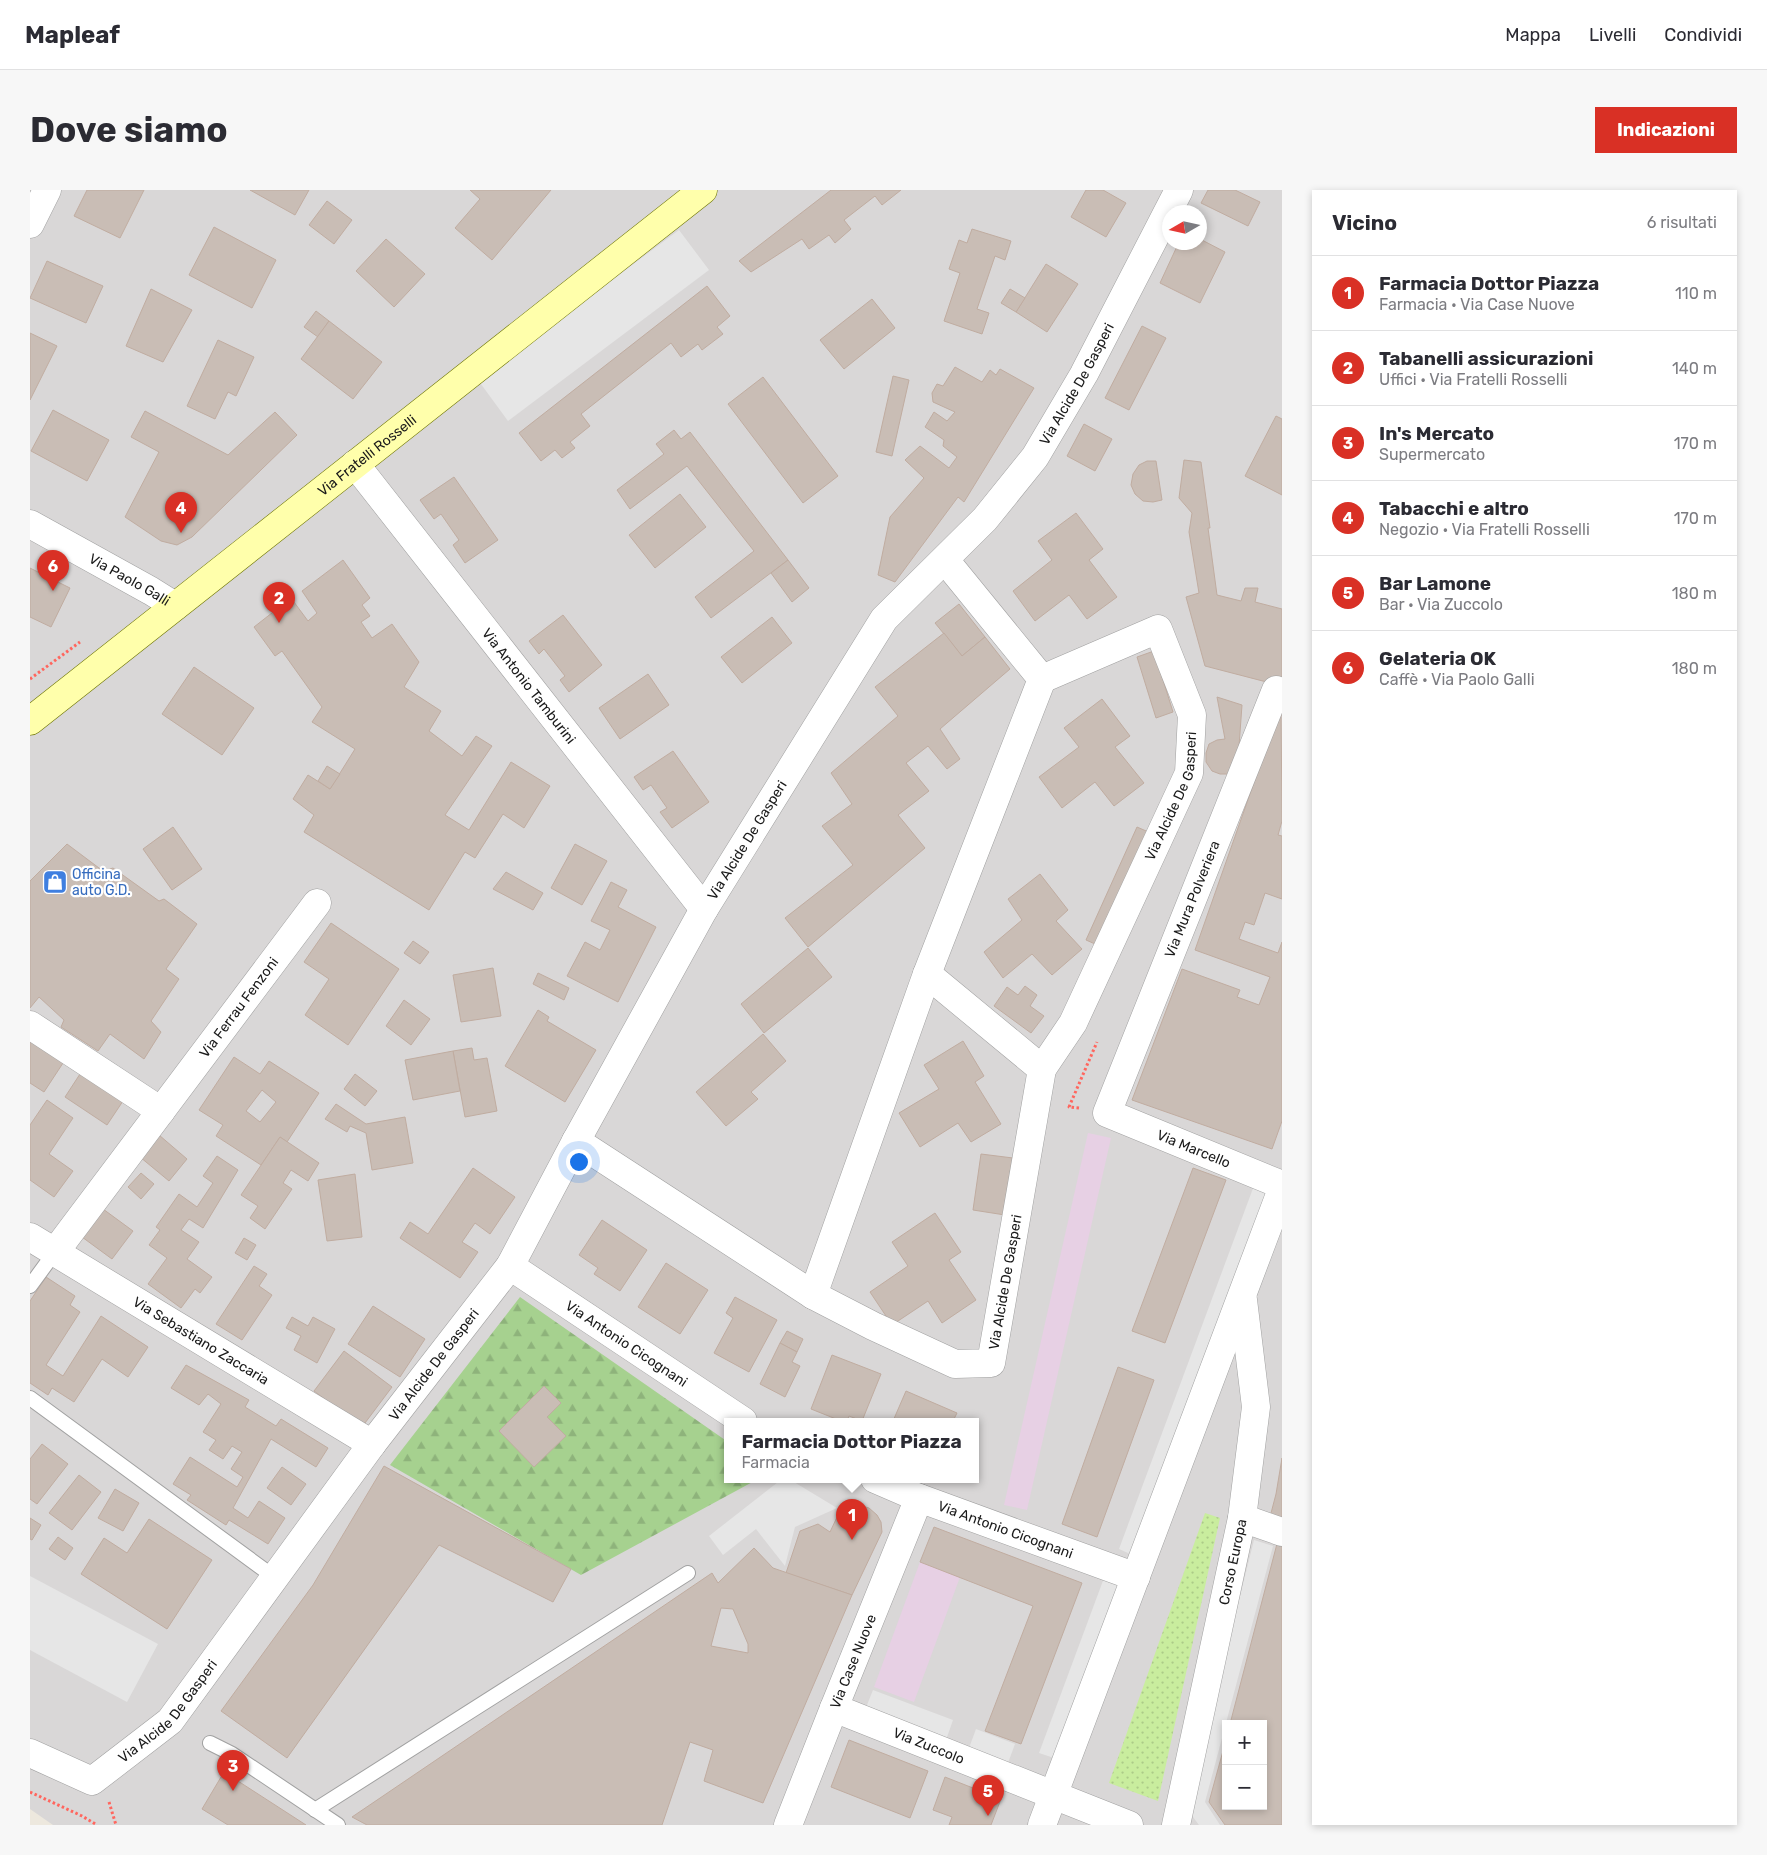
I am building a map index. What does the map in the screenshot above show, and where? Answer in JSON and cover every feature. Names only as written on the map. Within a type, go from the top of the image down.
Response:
[{"type":"main road","name":"Via Fratelli Rosselli","points":[[30,720],[702,190]]},
{"type":"street","points":[[30,224],[47,190]]},
{"type":"street","name":"Via Alcide De Gasperi","points":[[30,1753],[92,1781],[170,1721],[372,1444],[510,1266],[576,1140],[704,909],[884,619],[985,520],[1035,457],[1084,374],[1179,190]]},
{"type":"street","name":"Via Antonio Tamburini","points":[[355,464],[704,909]]},
{"type":"street","name":"Via Paolo Galli","points":[[30,524],[175,606]]},
{"type":"street","points":[[813,1296],[927,974],[1042,679],[945,560]]},
{"type":"street","name":"Via Alcide De Gasperi","points":[[576,1140],[813,1296],[872,1326],[955,1364],[991,1363],[1042,1069],[1073,1023],[1189,773],[1192,715],[1158,629],[1042,679]]},
{"type":"street","name":"Via Mura Polveriera","points":[[1106,1113],[1279,692]]},
{"type":"street","name":"Via Ferrau Fenzoni","points":[[55,1252],[317,903]]},
{"type":"street","points":[[927,974],[1042,1069]]},
{"type":"street","points":[[30,1025],[161,1111]]},
{"type":"street","name":"Via Marcello","points":[[1106,1113],[1282,1187]]},
{"type":"street","name":"Corso Europa","points":[[1042,1825],[1282,1187]]},
{"type":"street","name":"Via Sebastiano Zaccaria","points":[[30,1237],[372,1444]]},
{"type":"street","name":"Via Antonio Cicognani","points":[[510,1266],[738,1418]]},
{"type":"street","name":"Corso Europa","points":[[1176,1825],[1242,1518],[1256,1406],[1242,1295]]},
{"type":"street","name":"Via Antonio Cicognani","points":[[884,1483],[919,1498],[1136,1577]]},
{"type":"street","name":"Via Case Nuove","points":[[788,1825],[919,1498]]},
{"type":"street","points":[[1242,1518],[1282,1532]]},
{"type":"street","name":"Via Zuccolo","points":[[834,1708],[1054,1794]]},
{"type":"street","points":[[1054,1794],[1091,1811],[1130,1825]]},
{"type":"lane","points":[[30,1286],[55,1252]]},
{"type":"lane","points":[[30,1398],[274,1577]]},
{"type":"lane","points":[[315,1810],[688,1573]]},
{"type":"lane","points":[[210,1743],[232,1754],[338,1825]]},
{"type":"path","points":[[30,679],[87,637]]},
{"type":"path","points":[[1072,1103],[1100,1036]]},
{"type":"path","points":[[30,1792],[97,1825]]},
{"type":"shaded area","points":[[30,190],[1282,190],[1282,1825],[53,1825],[30,1809]]},
{"type":"shaded area","points":[[679,230],[709,270],[508,421],[478,380]]},
{"type":"shaded area","points":[[1088,1133],[1111,1138],[1027,1510],[1004,1505]]},
{"type":"shaded area","points":[[1255,1183],[1274,1190],[1137,1557],[1119,1549]]},
{"type":"shaded area","points":[[777,1483],[796,1483],[837,1508],[795,1527],[785,1566],[756,1529],[723,1555],[709,1536]]},
{"type":"shaded area","points":[[1254,1540],[1273,1546],[1227,1720],[1222,1720],[1222,1738],[1205,1802],[1220,1825],[1199,1825],[1187,1809]]},
{"type":"shaded area","points":[[920,1562],[960,1577],[914,1702],[874,1687]]},
{"type":"shaded area","points":[[30,1576],[158,1644],[127,1702],[30,1650]]},
{"type":"shaded area","points":[[1104,1578],[1124,1586],[1060,1760],[1039,1753]]},
{"type":"shaded area","points":[[873,1690],[953,1720],[946,1740],[865,1710]]},
{"type":"shaded area","points":[[976,1729],[1015,1744],[1008,1763],[969,1748]]},
{"type":"green space","points":[[520,1297],[724,1439],[724,1483],[751,1483],[581,1575],[390,1465]]},
{"type":"green space","points":[[1205,1513],[1220,1518],[1158,1801],[1109,1783]]},
{"type":"building","points":[[87,190],[144,190],[120,238],[74,216]]},
{"type":"building","points":[[250,190],[309,190],[295,215]]},
{"type":"building","points":[[470,190],[551,190],[492,260],[455,228],[480,199]]},
{"type":"building","points":[[831,190],[901,190],[882,205],[875,196],[844,220],[851,229],[835,243],[829,235],[809,249],[802,239],[751,272],[739,261]]},
{"type":"building","points":[[1086,190],[1103,190],[1126,203],[1106,237],[1071,217]]},
{"type":"building","points":[[1208,190],[1235,190],[1260,202],[1248,226],[1201,203]]},
{"type":"building","points":[[327,201],[352,220],[334,244],[309,225]]},
{"type":"building","points":[[214,227],[276,260],[252,308],[189,275]]},
{"type":"building","points":[[972,229],[1011,241],[1005,260],[995,256],[977,309],[989,313],[982,334],[944,321],[960,273],[949,269],[959,240],[967,243]]},
{"type":"building","points":[[386,239],[425,274],[394,307],[356,271]]},
{"type":"building","points":[[1207,243],[1225,252],[1200,303],[1160,283],[1175,250],[1207,250]]},
{"type":"building","points":[[47,261],[103,286],[86,323],[30,298]]},
{"type":"building","points":[[1046,264],[1078,284],[1047,332],[1016,312]]},
{"type":"building","points":[[707,286],[730,316],[717,327],[723,334],[702,350],[698,344],[681,357],[671,343],[581,414],[590,426],[570,442],[575,448],[562,458],[555,450],[541,461],[519,433]]},
{"type":"building","points":[[151,289],[192,310],[163,362],[126,346]]},
{"type":"building","points":[[1010,289],[1025,298],[1016,312],[1001,303]]},
{"type":"building","points":[[872,299],[895,328],[844,369],[820,340]]},
{"type":"building","points":[[316,311],[329,321],[318,337],[304,327]]},
{"type":"building","points":[[329,321],[382,362],[353,399],[301,359]]},
{"type":"building","points":[[1142,326],[1166,338],[1129,410],[1105,398]]},
{"type":"building","points":[[30,333],[57,346],[30,400]]},
{"type":"building","points":[[218,340],[254,357],[236,396],[228,392],[215,419],[187,406]]},
{"type":"building","points":[[955,367],[982,382],[990,370],[996,375],[1000,369],[1034,388],[964,502],[958,497],[895,582],[878,575],[890,517],[924,478],[905,460],[920,446],[949,468],[957,457],[943,446],[944,440],[925,427],[934,412],[947,421],[955,412],[933,402],[932,393],[937,384],[943,386]]},
{"type":"building","points":[[893,376],[909,380],[892,456],[876,452]]},
{"type":"building","points":[[763,377],[838,476],[803,503],[728,404]]},
{"type":"building","points":[[53,410],[109,440],[87,481],[31,451]]},
{"type":"building","points":[[145,411],[228,455],[275,412],[297,435],[192,537],[177,545],[161,541],[125,517],[159,452],[131,437]]},
{"type":"building","points":[[1276,416],[1282,419],[1282,495],[1245,476]]},
{"type":"building","points":[[1084,424],[1112,439],[1095,471],[1067,456]]},
{"type":"building","points":[[674,430],[681,439],[690,432],[788,560],[711,618],[695,597],[754,551],[687,466],[630,509],[617,490],[664,454],[656,444]]},
{"type":"building","points":[[1184,460],[1201,462],[1217,595],[1241,601],[1245,588],[1258,588],[1255,602],[1282,609],[1282,686],[1205,666],[1186,597],[1199,593],[1189,532],[1192,513],[1179,498]]},
{"type":"building","points":[[1147,461],[1156,461],[1162,500],[1153,502],[1143,501],[1135,494],[1131,485],[1133,474],[1139,465]]},
{"type":"building","points":[[454,477],[498,540],[465,563],[453,545],[459,540],[441,514],[434,519],[420,500]]},
{"type":"building","points":[[680,494],[706,527],[655,568],[629,535]]},
{"type":"building","points":[[1076,513],[1103,549],[1089,560],[1117,597],[1087,619],[1069,595],[1035,621],[1013,591],[1052,560],[1038,541]]},
{"type":"building","points":[[343,560],[370,598],[362,605],[370,616],[361,622],[372,638],[392,624],[419,662],[404,687],[441,711],[429,731],[462,756],[476,736],[492,746],[445,815],[469,830],[511,762],[550,786],[524,828],[503,814],[475,858],[465,852],[429,910],[304,832],[314,815],[293,799],[308,775],[330,789],[355,749],[312,722],[322,707],[282,651],[275,656],[254,627],[291,598],[308,621],[317,613],[302,591]]},
{"type":"building","points":[[788,560],[809,588],[792,602],[771,573]]},
{"type":"building","points":[[30,568],[70,588],[51,627],[30,617]]},
{"type":"building","points":[[959,604],[985,637],[962,656],[935,623]]},
{"type":"building","points":[[563,615],[602,665],[569,692],[560,680],[565,676],[544,649],[539,654],[529,641]]},
{"type":"building","points":[[772,617],[792,643],[742,683],[721,657]]},
{"type":"building","points":[[944,633],[962,656],[985,637],[1010,669],[940,729],[960,759],[947,769],[928,746],[906,763],[929,791],[898,815],[925,848],[808,947],[785,918],[853,865],[822,826],[852,804],[831,773],[898,716],[875,687]]},
{"type":"building","points":[[1154,651],[1173,712],[1156,718],[1137,657]]},
{"type":"building","points":[[194,667],[254,708],[222,755],[162,714]]},
{"type":"building","points":[[648,674],[669,705],[620,739],[599,708]]},
{"type":"building","points":[[1217,697],[1242,705],[1237,774],[1220,774],[1212,771],[1206,762],[1209,744],[1225,739]]},
{"type":"building","points":[[1102,699],[1130,736],[1115,747],[1144,783],[1114,806],[1095,782],[1062,808],[1039,777],[1079,747],[1064,728]]},
{"type":"building","points":[[1281,706],[1282,821],[1278,835],[1282,836],[1282,899],[1265,893],[1254,925],[1245,922],[1239,939],[1278,953],[1282,942],[1282,1121],[1272,1149],[1132,1100],[1182,969],[1240,990],[1237,997],[1259,1005],[1270,977],[1195,950]]},
{"type":"building","points":[[673,751],[709,802],[672,828],[660,812],[667,808],[651,785],[643,790],[634,777]]},
{"type":"building","points":[[327,766],[340,774],[330,789],[318,781]]},
{"type":"building","points":[[173,827],[202,869],[172,890],[143,849]]},
{"type":"building","points":[[1137,827],[1153,834],[1102,947],[1086,940]]},
{"type":"building","points":[[67,844],[103,871],[113,868],[159,901],[164,899],[197,924],[166,969],[179,979],[151,1021],[161,1032],[144,1059],[110,1034],[98,1051],[61,1027],[64,1020],[39,997],[30,1008],[30,881]]},
{"type":"building","points":[[575,844],[607,861],[582,905],[551,888]]},
{"type":"building","points":[[506,872],[543,893],[533,910],[493,889]]},
{"type":"building","points":[[1040,874],[1068,910],[1056,921],[1082,949],[1052,975],[1032,954],[1003,978],[984,952],[1022,920],[1008,899]]},
{"type":"building","points":[[611,882],[627,890],[618,907],[656,927],[618,1002],[567,976],[585,942],[600,950],[610,930],[591,921]]},
{"type":"building","points":[[331,923],[399,969],[348,1045],[305,1015],[329,979],[304,962]]},
{"type":"building","points":[[413,941],[429,952],[420,964],[404,953]]},
{"type":"building","points":[[808,948],[832,977],[764,1033],[741,1004]]},
{"type":"building","points":[[493,968],[501,1016],[461,1022],[453,975]]},
{"type":"building","points":[[538,973],[569,988],[564,1000],[533,984]]},
{"type":"building","points":[[1025,986],[1037,995],[1030,1006],[1044,1016],[1031,1033],[994,1006],[1007,987],[1018,995]]},
{"type":"building","points":[[404,1000],[430,1019],[411,1045],[386,1026]]},
{"type":"building","points":[[538,1010],[549,1017],[547,1021],[596,1050],[565,1102],[505,1066]]},
{"type":"building","points":[[763,1034],[786,1061],[751,1092],[758,1099],[726,1126],[696,1092]]},
{"type":"building","points":[[30,1037],[65,1060],[44,1092],[30,1083]]},
{"type":"building","points":[[963,1041],[984,1076],[975,1082],[1001,1124],[971,1142],[958,1123],[920,1147],[899,1113],[939,1089],[924,1065]]},
{"type":"building","points":[[472,1048],[474,1060],[487,1058],[497,1111],[465,1117],[453,1051]]},
{"type":"building","points":[[453,1051],[460,1091],[413,1100],[405,1060]]},
{"type":"building","points":[[234,1057],[260,1074],[269,1061],[319,1093],[287,1142],[280,1137],[261,1165],[216,1136],[223,1125],[199,1110]],"holes":[[[262,1090],[276,1102],[260,1122],[246,1111]]]},
{"type":"building","points":[[80,1074],[123,1101],[107,1125],[65,1097]]},
{"type":"building","points":[[355,1074],[377,1091],[365,1106],[344,1089]]},
{"type":"building","points":[[47,1100],[73,1118],[49,1154],[73,1171],[54,1197],[30,1180],[30,1125]]},
{"type":"building","points":[[336,1104],[366,1124],[405,1117],[413,1163],[372,1170],[366,1133],[350,1126],[347,1132],[325,1119]]},
{"type":"building","points":[[159,1135],[187,1159],[169,1181],[140,1157]]},
{"type":"building","points":[[280,1137],[319,1163],[308,1181],[291,1170],[283,1183],[292,1189],[265,1229],[250,1218],[258,1206],[241,1195]]},
{"type":"building","points":[[981,1154],[1013,1158],[1005,1215],[973,1210]]},
{"type":"building","points":[[217,1156],[238,1170],[203,1228],[189,1219],[181,1230],[199,1242],[187,1259],[212,1277],[200,1293],[195,1289],[181,1308],[148,1284],[167,1258],[149,1245],[160,1230],[156,1227],[179,1194],[197,1207],[213,1183],[203,1176]]},
{"type":"building","points":[[473,1168],[515,1197],[490,1234],[475,1223],[462,1242],[478,1252],[460,1278],[400,1238],[410,1222],[428,1234]]},
{"type":"building","points":[[1193,1168],[1226,1180],[1165,1343],[1132,1331]]},
{"type":"building","points":[[141,1173],[154,1184],[141,1199],[128,1187]]},
{"type":"building","points":[[355,1174],[362,1237],[327,1241],[318,1180]]},
{"type":"building","points":[[103,1209],[133,1231],[112,1259],[82,1237]]},
{"type":"building","points":[[935,1213],[961,1252],[949,1260],[976,1300],[942,1323],[928,1301],[892,1325],[870,1292],[908,1266],[892,1242]]},
{"type":"building","points":[[602,1220],[647,1250],[620,1291],[594,1274],[598,1268],[579,1255]]},
{"type":"building","points":[[244,1238],[256,1245],[247,1260],[235,1253]]},
{"type":"building","points":[[666,1263],[708,1290],[680,1334],[638,1307]]},
{"type":"building","points":[[254,1266],[267,1274],[259,1286],[272,1295],[242,1340],[216,1324]]},
{"type":"building","points":[[46,1277],[75,1296],[70,1305],[80,1312],[46,1365],[63,1376],[101,1316],[148,1347],[128,1377],[102,1359],[74,1402],[52,1388],[48,1395],[30,1383],[30,1301]]},
{"type":"building","points":[[735,1297],[777,1320],[749,1372],[714,1353],[733,1318],[726,1313]]},
{"type":"building","points":[[373,1306],[425,1339],[400,1377],[348,1344]]},
{"type":"building","points":[[292,1317],[308,1326],[313,1317],[335,1329],[317,1363],[294,1350],[301,1336],[286,1328]]},
{"type":"building","points":[[787,1331],[803,1339],[797,1352],[780,1343]]},
{"type":"building","points":[[780,1343],[797,1352],[792,1362],[800,1366],[785,1397],[760,1384]]},
{"type":"building","points":[[344,1351],[392,1387],[362,1427],[314,1391]]},
{"type":"building","points":[[832,1355],[881,1374],[863,1418],[849,1416],[848,1418],[834,1418],[811,1409]]},
{"type":"building","points":[[186,1365],[249,1400],[245,1407],[276,1426],[281,1419],[328,1448],[316,1467],[271,1439],[233,1508],[248,1518],[259,1501],[285,1518],[268,1544],[229,1520],[226,1525],[187,1500],[191,1495],[173,1484],[190,1457],[237,1487],[243,1477],[231,1469],[242,1452],[232,1446],[223,1459],[209,1450],[216,1440],[203,1432],[221,1404],[208,1394],[199,1405],[171,1388]]},
{"type":"building","points":[[1118,1367],[1154,1380],[1097,1537],[1062,1524]]},
{"type":"building","points":[[544,1386],[561,1403],[547,1417],[566,1436],[534,1467],[499,1431]]},
{"type":"building","points":[[906,1391],[957,1413],[954,1418],[894,1418]]},
{"type":"building","points":[[42,1444],[68,1464],[37,1504],[30,1499],[30,1459]]},
{"type":"building","points":[[1282,1458],[1282,1522],[1270,1517]]},
{"type":"building","points":[[384,1466],[571,1569],[553,1602],[439,1545],[287,1758],[221,1711],[313,1585]]},
{"type":"building","points":[[282,1467],[306,1484],[291,1505],[267,1488]]},
{"type":"building","points":[[79,1475],[101,1492],[72,1530],[49,1513]]},
{"type":"building","points":[[115,1489],[139,1503],[123,1531],[98,1518]]},
{"type":"building","points":[[858,1505],[869,1508],[877,1515],[881,1522],[882,1532],[852,1595],[786,1573],[800,1531],[818,1524],[830,1532],[839,1513],[847,1507]]},
{"type":"building","points":[[30,1518],[41,1525],[32,1540],[30,1539]]},
{"type":"building","points":[[149,1519],[212,1560],[167,1629],[81,1574],[104,1538],[127,1553]]},
{"type":"building","points":[[934,1527],[1082,1583],[1021,1744],[985,1731],[1033,1606],[920,1562]]},
{"type":"building","points":[[1279,1536],[1282,1537],[1282,1825],[1225,1825],[1209,1802],[1222,1755],[1222,1810],[1267,1810],[1267,1720],[1231,1720]]},
{"type":"building","points":[[58,1537],[73,1548],[65,1560],[49,1549]]},
{"type":"building","points":[[754,1548],[773,1568],[852,1595],[763,1803],[704,1781],[713,1750],[690,1742],[662,1825],[367,1825],[352,1817],[712,1573],[718,1583]],"holes":[[[721,1608],[733,1609],[748,1644],[748,1653],[711,1646]]]},
{"type":"building","points":[[849,1740],[928,1771],[910,1818],[831,1787]]},
{"type":"building","points":[[224,1772],[306,1825],[228,1825],[202,1809]]},
{"type":"building","points":[[945,1777],[1001,1799],[991,1825],[949,1825],[952,1817],[933,1810]]},
{"type":"place","name":"Tabacchi e altro","points":[[181,533]]},
{"type":"place","name":"Gelateria OK","points":[[53,591]]},
{"type":"place","name":"Tabanelli assicurazioni","points":[[279,623]]},
{"type":"place","name":"Officina auto G.D.","points":[[55,882]]},
{"type":"place","name":"Farmacia Dottor Piazza","points":[[852,1540]]},
{"type":"place","name":"In's Mercato","points":[[233,1791]]},
{"type":"place","name":"Bar Lamone","points":[[988,1816]]}]
